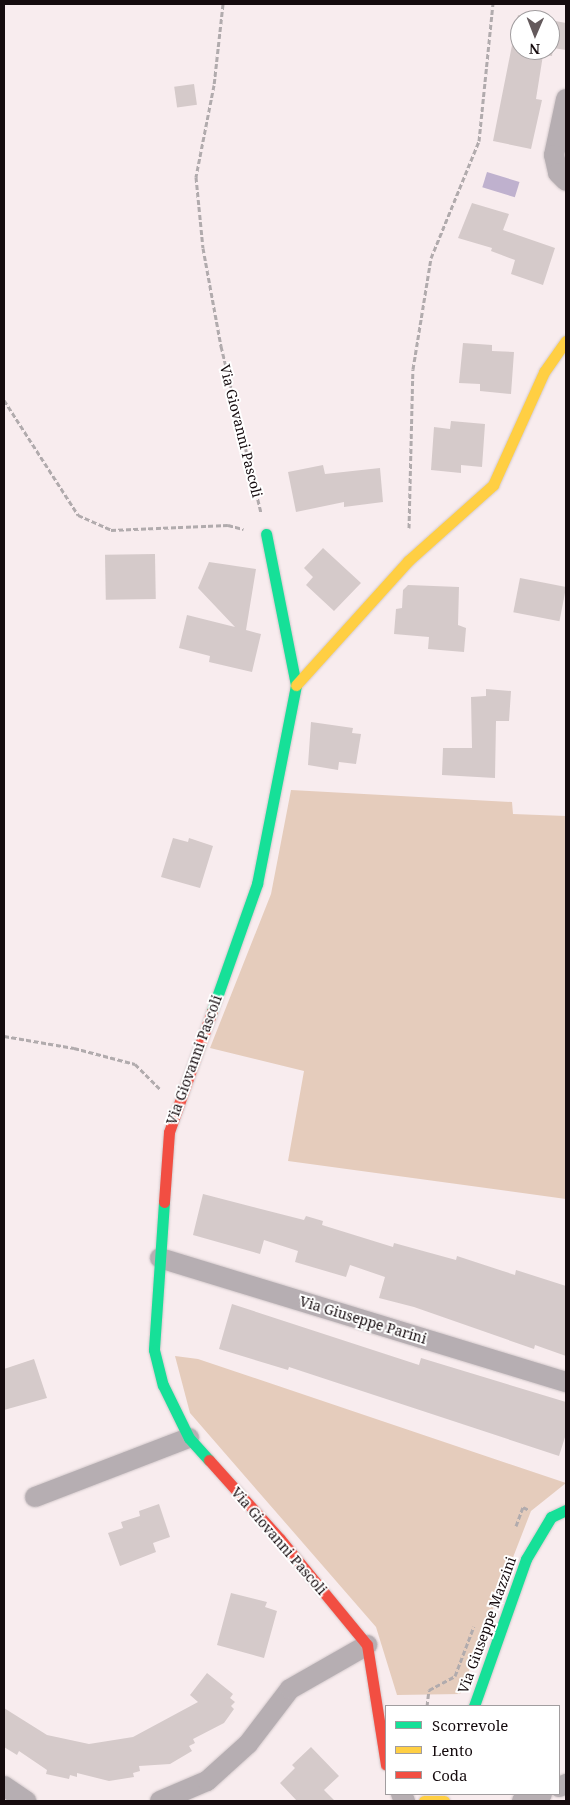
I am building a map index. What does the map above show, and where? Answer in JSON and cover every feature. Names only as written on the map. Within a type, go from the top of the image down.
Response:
[{"type":"street","points":[[566,99],[554,155],[558,172],[566,181]]},
{"type":"street","points":[[296,685],[408,561],[493,484],[544,372],[566,341]]},
{"type":"street","name":"Via Giovanni Pascoli","points":[[266,534],[296,685],[257,884],[169,1132],[154,1350],[163,1385],[189,1438],[280,1539],[367,1645]]},
{"type":"street","name":"Via Giuseppe Parini","points":[[160,1258],[566,1382]]},
{"type":"street","points":[[35,1497],[189,1438]]},
{"type":"street","name":"Via Giuseppe Mazzini","points":[[474,1705],[526,1559],[551,1517],[566,1510]]},
{"type":"street","points":[[160,1801],[207,1781],[248,1744],[290,1689],[367,1645],[385,1759]]},
{"type":"street","points":[[4,1786],[26,1801]]},
{"type":"street","points":[[522,1801],[539,1795]]},
{"type":"street","points":[[424,1801],[443,1798]]},
{"type":"path","name":"Via Giovanni Pascoli","points":[[223,4],[214,85],[196,177],[203,248],[221,346],[266,534]]},
{"type":"path","points":[[408,561],[413,369],[431,258],[479,142],[493,4]]},
{"type":"path","points":[[4,400],[78,514],[111,530],[228,525],[266,534]]},
{"type":"path","points":[[4,1036],[74,1048],[135,1064],[167,1096]]},
{"type":"shaded area","points":[[487,172],[520,182],[515,197],[482,187]]},
{"type":"shaded area","points":[[291,790],[512,802],[513,814],[566,816],[566,1199],[288,1161],[304,1071],[210,1048],[271,894]]},
{"type":"shaded area","points":[[175,1356],[198,1359],[566,1483],[531,1511],[460,1694],[397,1695],[376,1627],[190,1413]]},
{"type":"building","points":[[560,22],[566,23],[566,50],[560,49]]},
{"type":"building","points":[[510,55],[510,60],[542,60],[536,99],[542,100],[531,149],[493,141]]},
{"type":"building","points":[[194,84],[197,105],[177,108],[174,87]]},
{"type":"building","points":[[472,203],[509,214],[503,230],[555,248],[543,285],[511,274],[515,260],[491,251],[492,248],[458,238]]},
{"type":"building","points":[[463,343],[492,345],[492,351],[514,352],[511,394],[480,391],[480,384],[459,383]]},
{"type":"building","points":[[451,421],[485,424],[482,467],[461,465],[461,473],[431,470],[434,427],[450,429]]},
{"type":"building","points":[[323,465],[325,474],[380,468],[383,502],[344,507],[344,502],[296,512],[288,472]]},
{"type":"building","points":[[323,548],[361,583],[334,611],[306,585],[313,577],[304,568]]},
{"type":"building","points":[[155,554],[156,599],[106,600],[105,555]]},
{"type":"building","points":[[209,562],[256,569],[246,630],[261,634],[252,672],[209,662],[210,656],[179,648],[187,615],[235,627],[198,588]]},
{"type":"building","points":[[520,578],[566,587],[559,621],[513,612]]},
{"type":"building","points":[[408,585],[459,587],[458,625],[466,628],[464,652],[428,649],[429,637],[394,634],[396,609],[402,608],[403,590]]},
{"type":"building","points":[[486,689],[511,691],[509,721],[496,721],[495,778],[442,775],[443,748],[472,748],[471,697],[486,696]]},
{"type":"building","points":[[311,722],[353,728],[352,733],[361,734],[356,764],[339,762],[338,770],[308,765]]},
{"type":"building","points":[[173,838],[188,842],[189,838],[213,846],[200,888],[161,877]]},
{"type":"building","points":[[203,1194],[304,1220],[306,1216],[323,1221],[322,1225],[393,1247],[394,1243],[456,1260],[457,1256],[515,1275],[516,1270],[566,1286],[566,1356],[535,1345],[534,1349],[414,1307],[379,1298],[385,1277],[350,1265],[346,1277],[295,1262],[298,1251],[264,1240],[260,1254],[193,1235]]},
{"type":"building","points":[[232,1304],[419,1365],[421,1358],[566,1402],[566,1434],[559,1456],[289,1367],[288,1370],[219,1349]]},
{"type":"building","points":[[34,1359],[47,1398],[4,1410],[4,1369]]},
{"type":"building","points":[[159,1504],[170,1537],[153,1543],[156,1552],[120,1566],[108,1533],[123,1528],[121,1522],[140,1516],[139,1511]]},
{"type":"building","points":[[231,1593],[267,1602],[265,1607],[277,1611],[264,1658],[217,1645]]},
{"type":"building","points":[[207,1673],[233,1694],[230,1698],[235,1702],[231,1706],[234,1709],[224,1723],[193,1739],[195,1743],[189,1746],[192,1751],[170,1764],[139,1766],[140,1771],[133,1773],[134,1777],[109,1781],[77,1773],[77,1777],[70,1775],[69,1779],[46,1774],[47,1770],[19,1751],[17,1755],[4,1747],[4,1708],[47,1735],[89,1744],[133,1737],[198,1702],[190,1695]]},
{"type":"building","points":[[311,1747],[339,1776],[324,1790],[335,1801],[297,1801],[280,1783],[295,1768],[292,1765]]},
{"type":"traffic: fast","points":[[212,1011],[257,884],[296,685],[266,534]]},
{"type":"traffic: fast","points":[[164,1202],[154,1350],[163,1385],[189,1438],[209,1460]]},
{"type":"traffic: fast","points":[[474,1705],[526,1559],[551,1517],[566,1510]]},
{"type":"traffic: slow","points":[[296,685],[408,561],[493,485],[544,372],[566,341]]},
{"type":"traffic: slow","points":[[424,1801],[444,1801]]},
{"type":"traffic: jam","points":[[164,1202],[169,1132],[212,1011]]},
{"type":"traffic: jam","points":[[209,1460],[280,1539],[367,1645],[385,1759]]}]
